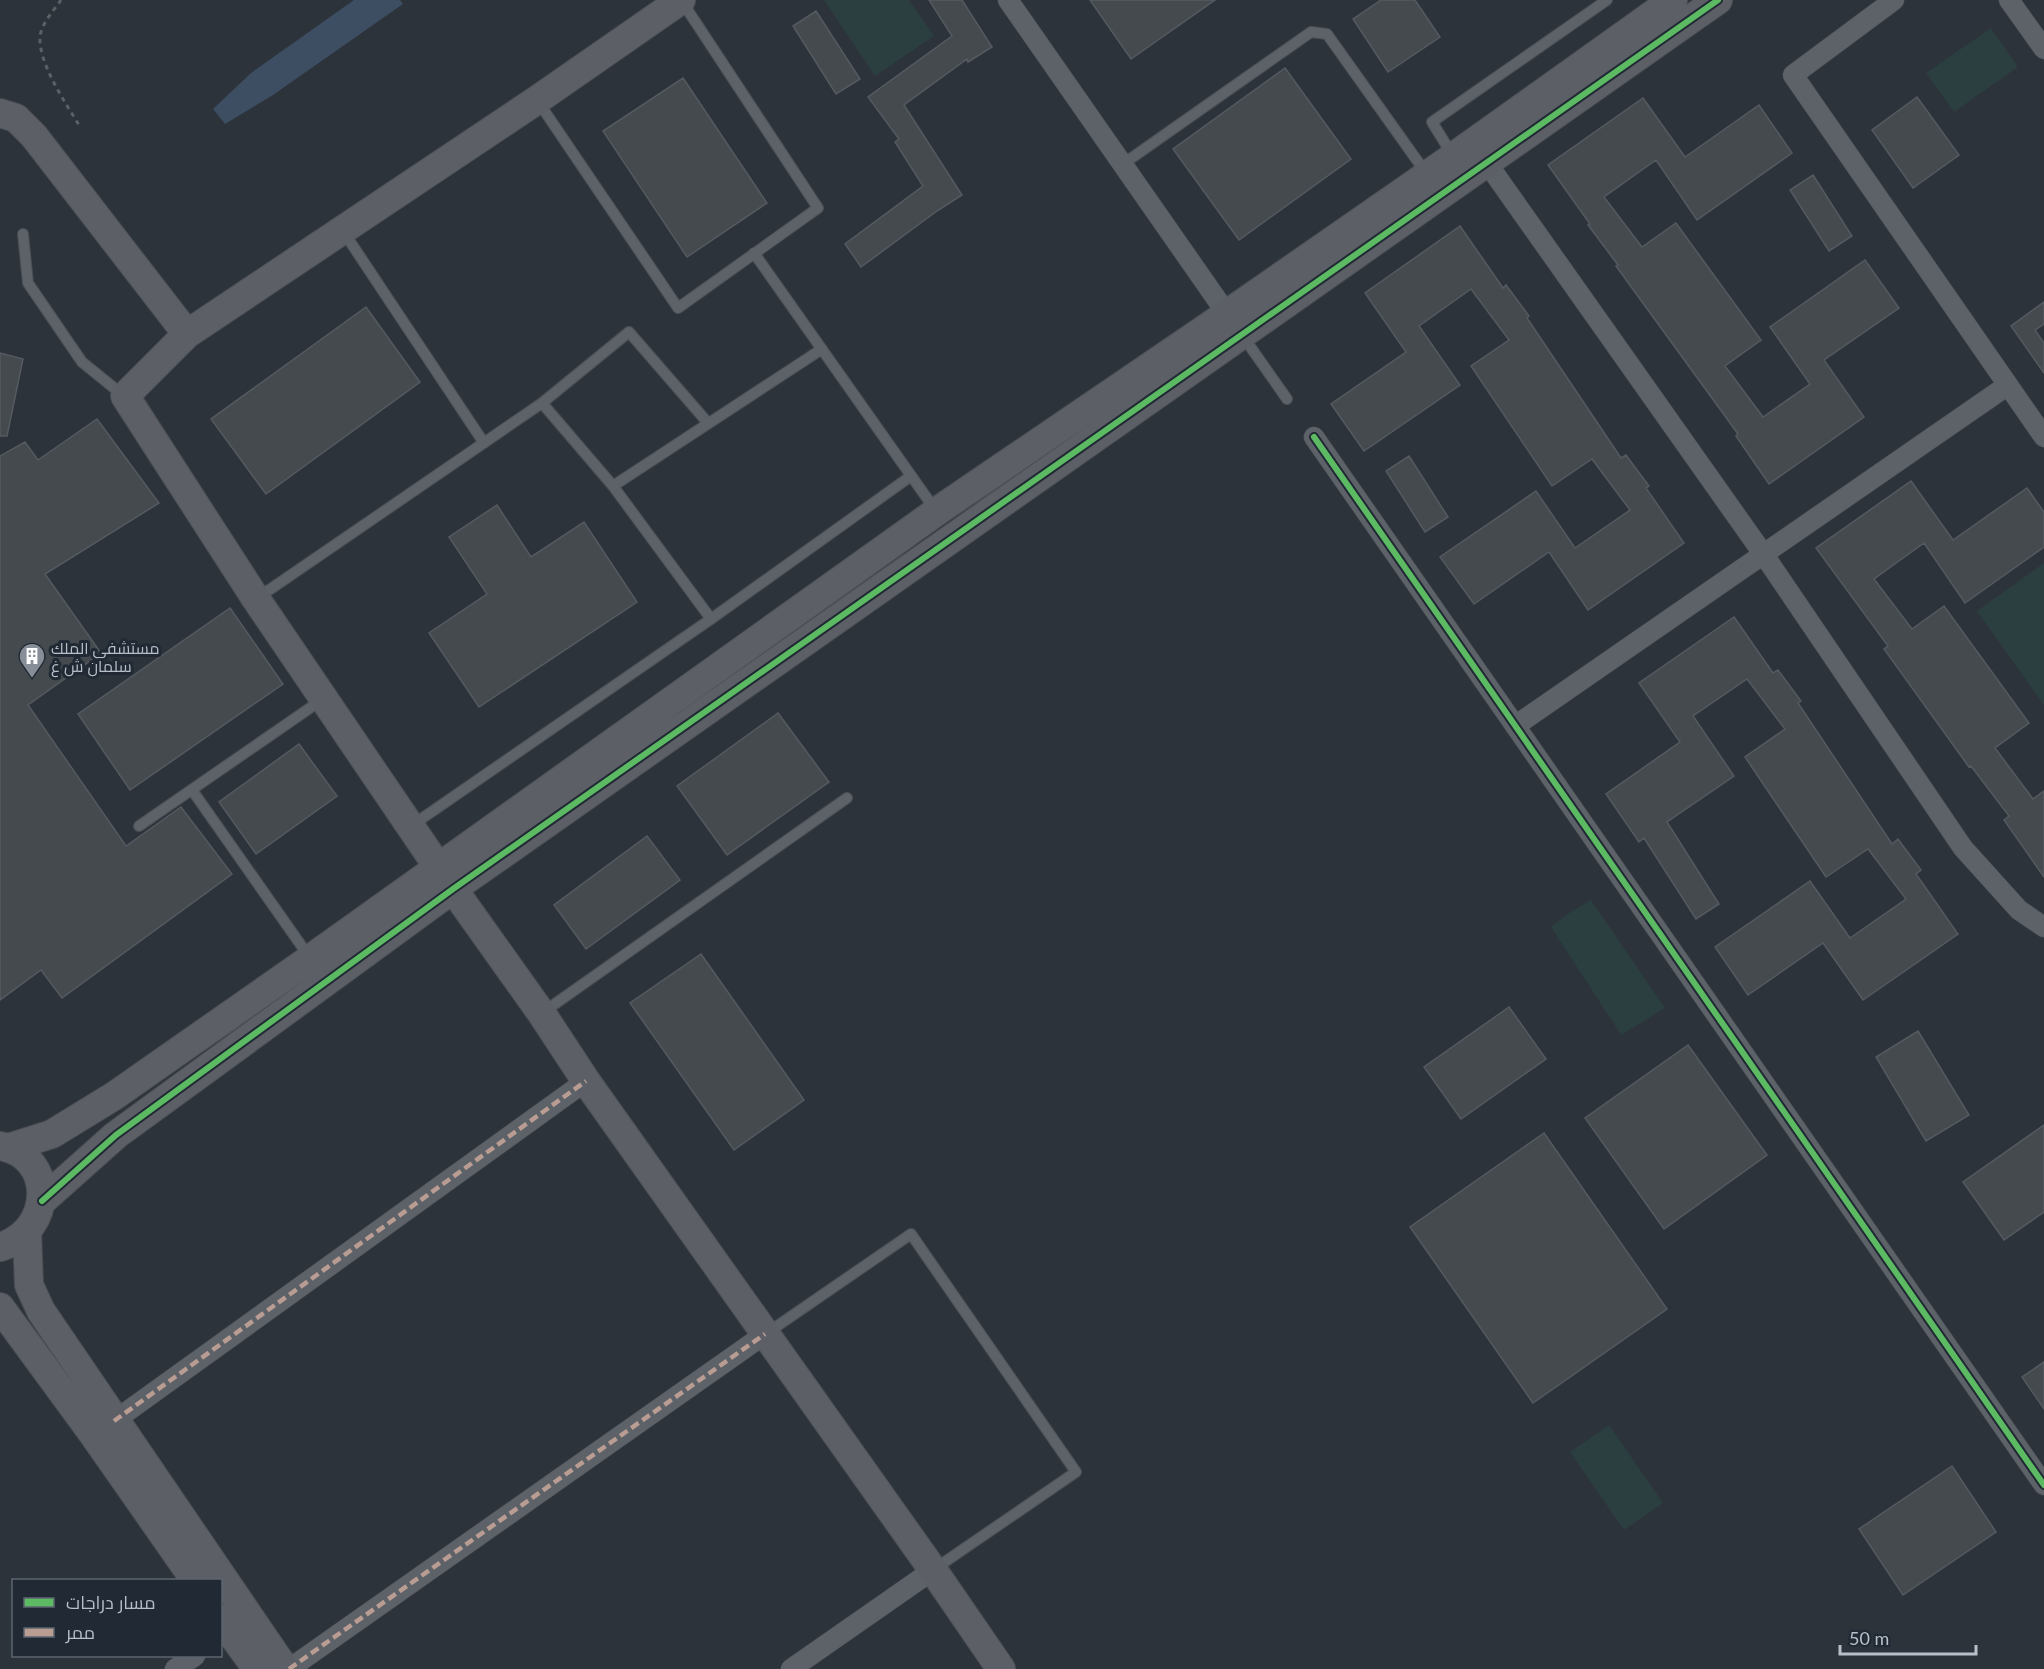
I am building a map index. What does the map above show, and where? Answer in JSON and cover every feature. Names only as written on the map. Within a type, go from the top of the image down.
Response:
[{"type":"street","points":[[681,0],[537,100],[187,334],[125,396],[256,599],[446,878],[542,1014],[586,1081],[933,1570],[992,1666]]},
{"type":"street","points":[[1008,0],[1235,324]]},
{"type":"street","points":[[1434,184],[1454,157],[1674,10],[1718,0]]},
{"type":"street","points":[[1893,0],[1793,75],[2044,437]]},
{"type":"street","points":[[2009,0],[2044,49]]},
{"type":"street","points":[[4,1147],[52,1134],[105,1101],[310,958],[446,878],[955,538],[991,513],[1235,324],[1434,184],[1487,163],[1674,10]]},
{"type":"street","points":[[0,113],[16,118],[34,136],[187,334]]},
{"type":"street","points":[[1487,163],[1764,555],[1963,849],[2019,910],[2044,927]]},
{"type":"street","points":[[42,1201],[116,1135],[446,878],[936,512],[973,486],[1235,324]]},
{"type":"street","points":[[1515,726],[2008,385]]},
{"type":"street","points":[[1314,437],[2044,1485]]},
{"type":"street","points":[[973,486],[991,513]]},
{"type":"street","points":[[936,512],[955,538]]},
{"type":"street","points":[[114,1421],[586,1081]]},
{"type":"street","points":[[0,1247],[15,1241],[27,1232],[37,1218],[42,1201],[40,1184],[34,1168],[22,1156],[4,1147]]},
{"type":"street","points":[[27,1232],[29,1285],[41,1311],[114,1421],[287,1669],[765,1334]]},
{"type":"street","points":[[6,1320],[93,1434],[194,1579]]},
{"type":"street","points":[[791,1669],[933,1570]]},
{"type":"street","points":[[224,1630],[257,1669]]},
{"type":"street","points":[[175,1669],[193,1657]]},
{"type":"lane","points":[[537,100],[678,308],[818,208],[681,0]]},
{"type":"lane","points":[[1454,157],[1431,122],[1607,0]]},
{"type":"lane","points":[[1123,164],[1311,32],[1327,34],[1434,184]]},
{"type":"lane","points":[[342,230],[484,443]]},
{"type":"lane","points":[[23,234],[28,283],[82,362],[125,396]]},
{"type":"lane","points":[[754,253],[936,512]]},
{"type":"lane","points":[[1235,324],[1287,399]]},
{"type":"lane","points":[[256,599],[542,403],[629,332],[708,423]]},
{"type":"lane","points":[[613,486],[822,349]]},
{"type":"lane","points":[[542,403],[613,486],[711,620]]},
{"type":"lane","points":[[411,826],[711,620],[911,476]]},
{"type":"lane","points":[[139,826],[324,698]]},
{"type":"lane","points":[[192,790],[310,958]]},
{"type":"lane","points":[[542,1014],[847,798]]},
{"type":"lane","points":[[765,1334],[911,1234],[1076,1472],[933,1570]]},
{"type":"path","points":[[61,0],[48,18],[40,35],[44,58],[55,86],[79,125]]},
{"type":"shaded area","points":[[824,0],[909,0],[934,36],[875,76]]},
{"type":"shaded area","points":[[1991,28],[2018,67],[1954,112],[1926,73]]},
{"type":"shaded area","points":[[2044,563],[2044,704],[2043,704],[1977,611]]},
{"type":"shaded area","points":[[1591,900],[1665,1008],[1621,1035],[1551,927]]},
{"type":"shaded area","points":[[1609,1425],[1663,1503],[1624,1530],[1570,1452]]},
{"type":"water","points":[[354,0],[400,0],[403,4],[273,95],[225,124],[213,109],[251,73]]},
{"type":"building","points":[[929,0],[962,0],[992,47],[968,62],[967,59],[904,105],[962,195],[861,267],[845,244],[923,186],[895,142],[899,139],[868,97],[952,36]]},
{"type":"building","points":[[1090,0],[1215,0],[1131,59]]},
{"type":"building","points":[[1381,0],[1415,0],[1440,37],[1388,72],[1353,19]]},
{"type":"building","points":[[816,11],[860,79],[836,94],[793,26]]},
{"type":"building","points":[[1285,68],[1351,159],[1239,240],[1173,149]]},
{"type":"building","points":[[683,78],[767,203],[687,257],[603,131]]},
{"type":"building","points":[[1917,97],[1959,155],[1913,188],[1872,130]]},
{"type":"building","points":[[1643,98],[1685,157],[1759,105],[1792,153],[1697,220],[1656,160],[1604,197],[1642,247],[1676,223],[1761,340],[1725,366],[1763,417],[1810,384],[1770,327],[1865,260],[1899,308],[1824,360],[1864,417],[1769,484],[1736,436],[1738,434],[1616,266],[1618,265],[1548,165]]},
{"type":"building","points":[[1813,175],[1852,236],[1829,251],[1790,190]]},
{"type":"building","points":[[1460,226],[1503,288],[1506,285],[1529,316],[1527,318],[1621,458],[1626,455],[1649,486],[1646,488],[1684,543],[1588,610],[1549,552],[1474,604],[1440,557],[1536,491],[1575,548],[1630,510],[1592,459],[1552,486],[1471,366],[1509,340],[1471,289],[1419,326],[1460,385],[1364,451],[1331,404],[1406,352],[1365,293]]},
{"type":"building","points":[[2044,302],[2044,324],[2035,330],[2044,343],[2044,373],[2011,326]]},
{"type":"building","points":[[366,307],[420,382],[266,494],[211,419]]},
{"type":"building","points":[[0,353],[23,359],[7,436],[0,436]]},
{"type":"building","name":"مستشفى الملك سلمان ش غ","points":[[97,419],[159,503],[45,574],[101,653],[28,705],[126,846],[181,807],[232,874],[62,998],[41,970],[0,1000],[0,456],[25,442],[38,460]]},
{"type":"building","points":[[1409,456],[1448,517],[1425,532],[1386,471]]},
{"type":"building","points":[[1911,481],[1953,540],[2027,488],[2044,512],[2044,547],[1965,603],[1924,543],[1874,579],[1912,629],[1944,606],[2029,723],[1995,748],[2033,799],[2044,791],[2044,877],[2004,820],[2009,816],[1971,766],[1969,767],[1884,649],[1888,646],[1816,548]]},
{"type":"building","points":[[497,505],[531,557],[584,522],[637,602],[479,707],[429,633],[487,594],[449,537]]},
{"type":"building","points":[[230,608],[283,684],[130,790],[78,714]]},
{"type":"building","points":[[1734,617],[1773,673],[1778,670],[1801,701],[1798,703],[1892,844],[1898,839],[1921,870],[1916,874],[1958,934],[1863,1000],[1823,943],[1748,995],[1715,947],[1810,881],[1850,938],[1906,899],[1868,849],[1826,877],[1745,757],[1785,729],[1747,679],[1693,716],[1734,776],[1667,822],[1719,904],[1696,919],[1644,838],[1639,842],[1606,794],[1680,742],[1639,683]]},
{"type":"building","points":[[778,713],[829,782],[727,855],[677,786]]},
{"type":"building","points":[[299,744],[337,796],[256,854],[219,802]]},
{"type":"building","points":[[647,836],[680,880],[586,949],[554,905]]},
{"type":"building","points":[[701,954],[804,1100],[734,1150],[630,1003]]},
{"type":"building","points":[[1509,1007],[1546,1059],[1461,1119],[1424,1067]]},
{"type":"building","points":[[1918,1031],[1969,1115],[1926,1141],[1876,1057]]},
{"type":"building","points":[[1688,1045],[1767,1155],[1664,1229],[1585,1118]]},
{"type":"building","points":[[2044,1125],[2044,1212],[2004,1240],[1963,1182]]},
{"type":"building","points":[[1544,1133],[1667,1309],[1533,1403],[1410,1227]]},
{"type":"building","points":[[2044,1362],[2044,1409],[2022,1377]]},
{"type":"building","points":[[1952,1466],[1996,1532],[1903,1595],[1859,1529]]},
{"type":"marked path","points":[[114,1421],[586,1081]]},
{"type":"marked path","points":[[289,1669],[765,1334]]},
{"type":"cycle path","points":[[42,1201],[116,1135],[453,889],[1718,0]]},
{"type":"cycle path","points":[[1314,437],[2044,1485]]},
{"type":"place","name":"مستشفى الملك سلمان ش غ","points":[[32,679]]}]
